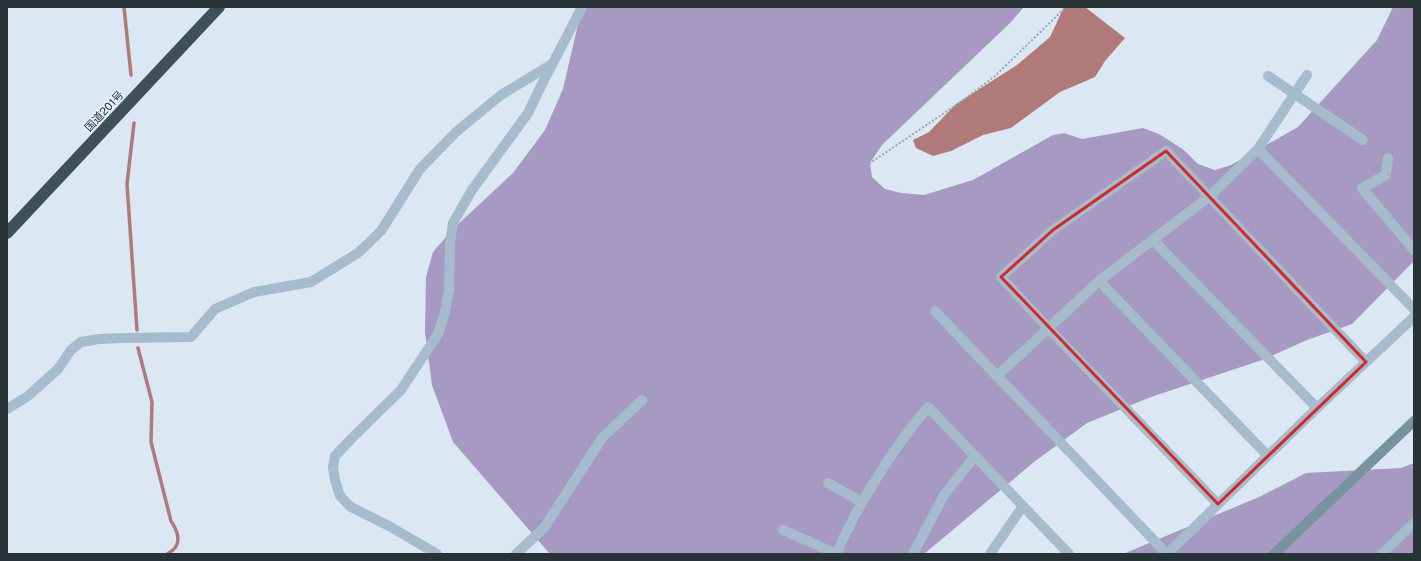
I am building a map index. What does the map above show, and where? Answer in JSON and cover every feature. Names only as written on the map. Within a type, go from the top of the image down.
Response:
[{"type":"highway","name":"国道201号","points":[[7,233],[219,7]]},
{"type":"street","points":[[437,554],[389,526],[351,507],[340,496],[333,467],[335,456],[401,390],[438,334],[446,312],[449,290],[450,243],[454,223],[472,190],[528,113],[582,7]]},
{"type":"street","points":[[7,409],[28,396],[58,369],[71,350],[81,342],[99,339],[191,337],[215,309],[254,292],[311,282],[358,253],[381,231],[420,169],[456,132],[501,95],[552,64]]},
{"type":"street","points":[[997,376],[1049,329],[1099,280],[1210,196],[1258,149],[1307,75]]},
{"type":"street","points":[[1268,76],[1363,140]]},
{"type":"street","points":[[1258,149],[1414,309]]},
{"type":"street","points":[[1218,504],[1049,329],[1001,277],[1053,230],[1166,151],[1366,362]]},
{"type":"street","points":[[1388,158],[1386,175],[1362,188],[1414,250]]},
{"type":"street","points":[[1153,240],[1317,408]]},
{"type":"street","points":[[1099,280],[1268,456]]},
{"type":"street","points":[[935,311],[1167,554],[1317,408],[1414,317]]},
{"type":"street","points":[[516,554],[544,528],[602,438],[642,400]]},
{"type":"street","points":[[783,530],[837,554],[862,502],[883,468],[905,436],[928,407],[1069,554]]},
{"type":"street","points":[[1274,554],[1414,421]]},
{"type":"street","points":[[913,554],[944,495],[975,456]]},
{"type":"street","points":[[828,483],[862,502]]},
{"type":"street","points":[[990,554],[1023,506]]},
{"type":"street","points":[[1382,554],[1414,523]]},
{"type":"path","points":[[642,400],[691,338],[759,262],[808,211],[833,188],[962,101],[994,77],[1066,7]]},
{"type":"highlighted area","points":[[1166,151],[1366,362],[1218,504],[1001,277],[1053,230]]},
{"type":"shaded area","points":[[582,7],[1024,7],[1010,23],[882,145],[870,163],[872,177],[885,189],[901,193],[924,195],[973,180],[1053,135],[1064,133],[1082,139],[1143,128],[1159,134],[1184,150],[1198,164],[1215,170],[1231,165],[1298,127],[1377,40],[1393,7],[1414,7],[1414,261],[1352,324],[1307,340],[1262,360],[1151,397],[1087,423],[1034,462],[924,554],[550,554],[453,442],[432,385],[425,332],[426,277],[433,252],[453,229],[513,173],[545,130],[563,89]]},
{"type":"shaded area","points":[[1064,7],[1085,7],[1125,38],[1105,61],[1095,77],[1060,92],[1011,128],[983,135],[951,151],[933,156],[916,148],[913,140],[929,132],[956,104],[1017,65],[1050,37]]},
{"type":"shaded area","points":[[1414,463],[1414,554],[1123,554],[1259,497],[1306,473],[1401,468]]},
{"type":"waterway","points":[[124,7],[131,75]]},
{"type":"waterway","points":[[134,123],[127,184],[137,330]]},
{"type":"waterway","points":[[138,348],[152,402],[151,442],[171,521],[176,530],[178,539],[176,547],[167,554]]}]
